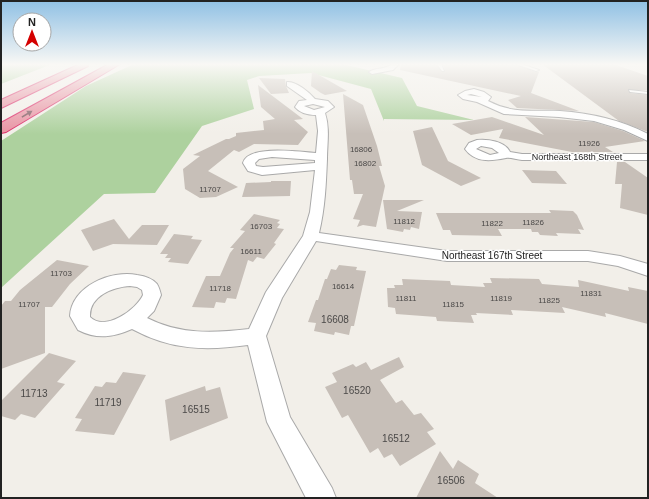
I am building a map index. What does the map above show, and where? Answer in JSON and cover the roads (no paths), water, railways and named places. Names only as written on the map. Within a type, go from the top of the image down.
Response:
[{"type":"highway","points":[[1,108],[4,99],[27,87]]},
{"type":"highway","points":[[4,99],[30,87]]},
{"type":"highway","points":[[4,99],[32,87]]},
{"type":"highway","points":[[1,129],[74,87]]},
{"type":"street","points":[[295,87],[308,96],[321,115],[323,131],[320,189],[312,236],[272,297],[256,336],[279,422],[322,498]]},
{"type":"street","points":[[478,100],[503,110],[574,115],[593,118],[612,123],[648,138]]},
{"type":"street","points":[[268,153],[321,161],[262,171],[252,168],[249,163],[254,156],[268,153]]},
{"type":"street","name":"Northeast 168th Street","points":[[505,154],[522,157],[648,157]]},
{"type":"street","name":"Northeast 167th Street","points":[[312,236],[447,256],[588,256],[620,261],[648,270]]},
{"type":"street","points":[[133,320],[148,328],[184,340],[216,341],[256,336]]},
{"type":"lane","points":[[630,91],[648,93]]}]
